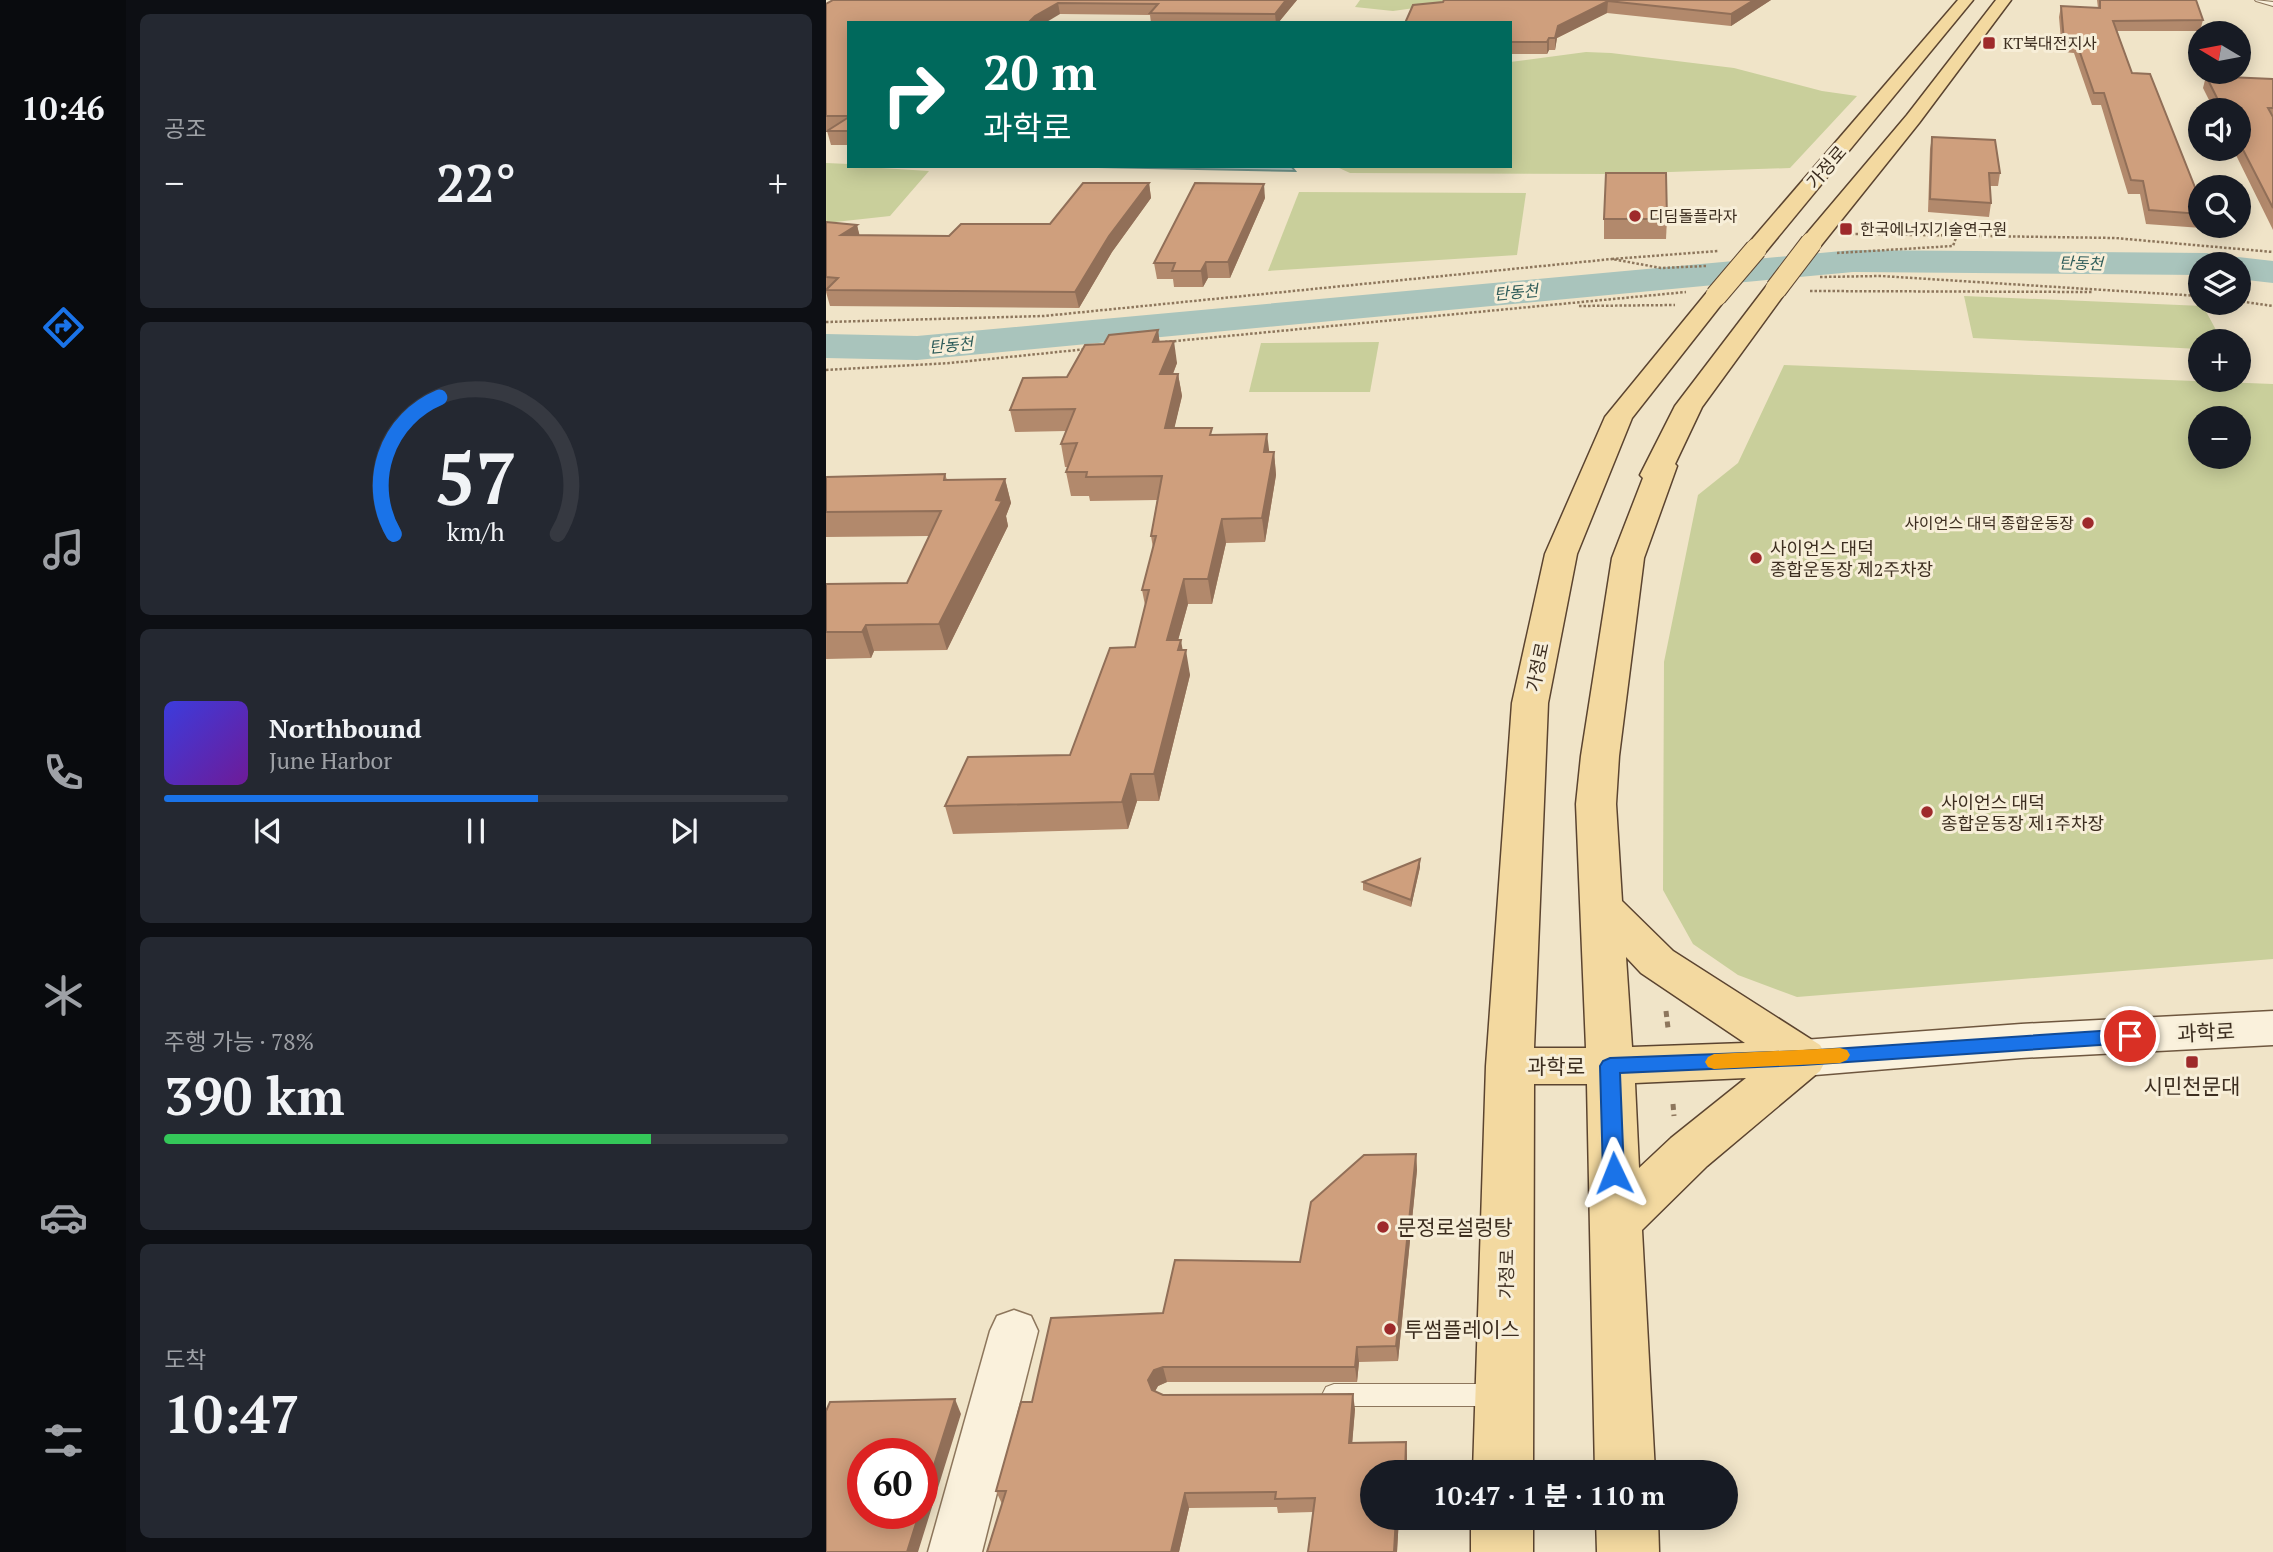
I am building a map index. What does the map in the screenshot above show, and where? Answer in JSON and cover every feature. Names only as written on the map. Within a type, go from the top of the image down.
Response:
[{"type":"main road","name":"가정로","points":[[1503,1460],[1510,1066],[1530,703],[1561,554],[1619,417],[1702,294],[1756,249],[1966,0]]},
{"type":"main road","name":"가정로","points":[[1793,290],[1811,243],[1913,119],[2004,0]]},
{"type":"main road","points":[[1625,1460],[1597,804],[1600,756],[1628,558],[1662,466],[1655,475],[1689,406],[1793,290]]},
{"type":"main road","points":[[1602,906],[1657,962],[1803,1058],[1689,1152],[1616,1222]]},
{"type":"main road","name":"과학로","points":[[1510,1066],[1610,1066],[1803,1058],[2021,1041],[2273,1028]]},
{"type":"main road","points":[[1502,1552],[1503,1530]]},
{"type":"main road","points":[[1627,1530],[1628,1552]]},
{"type":"street","points":[[955,1552],[1014,1331]]},
{"type":"lane","points":[[2258,0],[2273,5]]},
{"type":"lane","points":[[1316,1395],[1503,1395]]},
{"type":"path","points":[[1850,234],[2075,236],[2208,244],[2273,252]]},
{"type":"path","points":[[826,322],[1044,316],[1612,259]]},
{"type":"path","points":[[1811,278],[1838,275],[1881,276],[2188,295]]},
{"type":"path","points":[[1793,290],[2044,294],[2123,291]]},
{"type":"path","points":[[1163,342],[1702,294]]},
{"type":"path","points":[[2251,303],[2273,306]]},
{"type":"path","points":[[1557,306],[1678,305]]},
{"type":"path","points":[[826,370],[950,363],[1094,348]]},
{"type":"path","points":[[1665,1008],[1668,1028]]},
{"type":"green space","points":[[1360,0],[1472,0],[1393,11],[1355,7]]},
{"type":"green space","points":[[1586,52],[1611,53],[1734,68],[1822,91],[1857,96],[1790,168],[1611,174],[1350,173],[1339,168],[1512,168],[1512,62]]},
{"type":"green space","points":[[826,163],[847,164],[847,168],[929,171],[890,216],[826,223]]},
{"type":"green space","points":[[1299,192],[1526,193],[1517,255],[1268,271]]},
{"type":"green space","points":[[1964,296],[2188,305],[2188,315],[2208,315],[2215,329],[2188,329],[2188,348],[1973,338]]},
{"type":"green space","points":[[1379,342],[1370,392],[1249,392],[1261,343]]},
{"type":"green space","points":[[1784,365],[2188,381],[2188,392],[2251,392],[2251,383],[2273,384],[2273,959],[1797,997],[1738,975],[1693,944],[1663,890],[1664,662],[1698,495],[1738,463]]},
{"type":"water","points":[[1147,168],[1293,168],[1295,171]]},
{"type":"building","points":[[833,0],[1286,0],[1275,14],[1150,13],[1158,4],[1058,3],[1030,21],[847,21],[847,116],[826,116],[826,4]]},
{"type":"building","points":[[1754,0],[1731,14],[1608,1],[1558,26],[1555,38],[1549,38],[1547,42],[1512,42],[1512,21],[1406,21],[1413,5],[1443,2]]},
{"type":"building","points":[[2100,0],[2196,0],[2203,20],[2113,21],[2132,73],[2150,74],[2190,175],[2188,213],[2149,210],[2143,181],[2131,180],[2104,93],[2094,93],[2076,41],[2064,41],[2061,6],[2100,8]]},
{"type":"building","points":[[2251,78],[2273,79],[2273,108],[2268,108],[2273,117],[2273,208],[2249,161],[2251,161],[2251,98],[2217,98],[2210,84],[2251,84]]},
{"type":"building","points":[[847,118],[847,131],[827,131]]},
{"type":"building","points":[[1932,137],[1995,140],[2000,173],[1989,173],[1991,203],[1930,199]]},
{"type":"building","points":[[1606,173],[1666,173],[1667,219],[1604,219]]},
{"type":"building","points":[[1083,183],[1149,183],[1109,236],[1075,292],[826,290],[838,278],[826,277],[826,222],[857,225],[841,235],[949,236],[961,224],[1050,224]]},
{"type":"building","points":[[1195,183],[1264,184],[1228,262],[1206,262],[1201,271],[1172,271],[1175,263],[1154,263]]},
{"type":"building","points":[[1158,330],[1153,342],[1174,341],[1160,374],[1178,374],[1165,428],[1212,428],[1210,435],[1267,434],[1264,452],[1274,452],[1262,518],[1222,519],[1208,579],[1184,579],[1167,640],[1181,640],[1178,650],[1186,650],[1154,774],[1131,774],[1122,802],[945,806],[968,757],[1070,755],[1110,648],[1135,647],[1149,590],[1142,590],[1156,536],[1151,536],[1162,476],[1086,477],[1087,472],[1066,472],[1077,443],[1061,444],[1075,409],[1010,410],[1023,378],[1067,377],[1085,345],[1104,344],[1109,335]]},
{"type":"building","points":[[945,474],[944,480],[1005,479],[996,500],[1002,501],[939,624],[866,625],[862,632],[826,632],[826,584],[907,583],[941,511],[826,512],[826,477]]},
{"type":"building","points":[[1420,859],[1411,900],[1363,882]]},
{"type":"building","points":[[1416,1154],[1396,1346],[1357,1347],[1355,1367],[1163,1367],[1154,1370],[1148,1380],[1152,1390],[1163,1395],[1353,1394],[1349,1443],[1406,1442],[1405,1460],[1360,1460],[1360,1530],[1395,1530],[1394,1552],[1308,1552],[1315,1498],[1275,1499],[1276,1492],[1185,1493],[1171,1552],[987,1552],[1006,1491],[996,1491],[1021,1402],[1032,1402],[1051,1318],[1163,1313],[1175,1260],[1300,1262],[1311,1202],[1364,1155]]},
{"type":"building","points":[[955,1399],[938,1453],[938,1438],[847,1438],[847,1529],[914,1529],[907,1552],[826,1552],[826,1411],[830,1402]]},
{"type":"waterway","name":"탄동천","points":[[826,346],[917,348],[1853,261],[2188,264]]},
{"type":"waterway","name":"탄동천","points":[[2251,269],[2273,272]]},
{"type":"slow traffic","points":[[1714,1062],[1840,1055]]},
{"type":"place","name":"KT북대전지사","points":[[1989,43]]},
{"type":"place","name":"디딤돌플라자","points":[[1635,216]]},
{"type":"place","name":"한국에너지기술연구원","points":[[1846,229]]},
{"type":"place","name":"사이언스 대덕 종합운동장","points":[[2088,523]]},
{"type":"place","name":"사이언스 대덕 종합운동장 제2주차장","points":[[1756,558]]},
{"type":"place","name":"사이언스 대덕 종합운동장 제1주차장","points":[[1927,812]]},
{"type":"place","name":"시민천문대","points":[[2192,1062]]},
{"type":"place","name":"문정로설렁탕","points":[[1383,1227]]},
{"type":"place","name":"투썸플레이스","points":[[1390,1329]]},
{"type":"route","points":[[1614,1173],[1610,1066],[1803,1058],[2021,1041],[2130,1036]]}]
